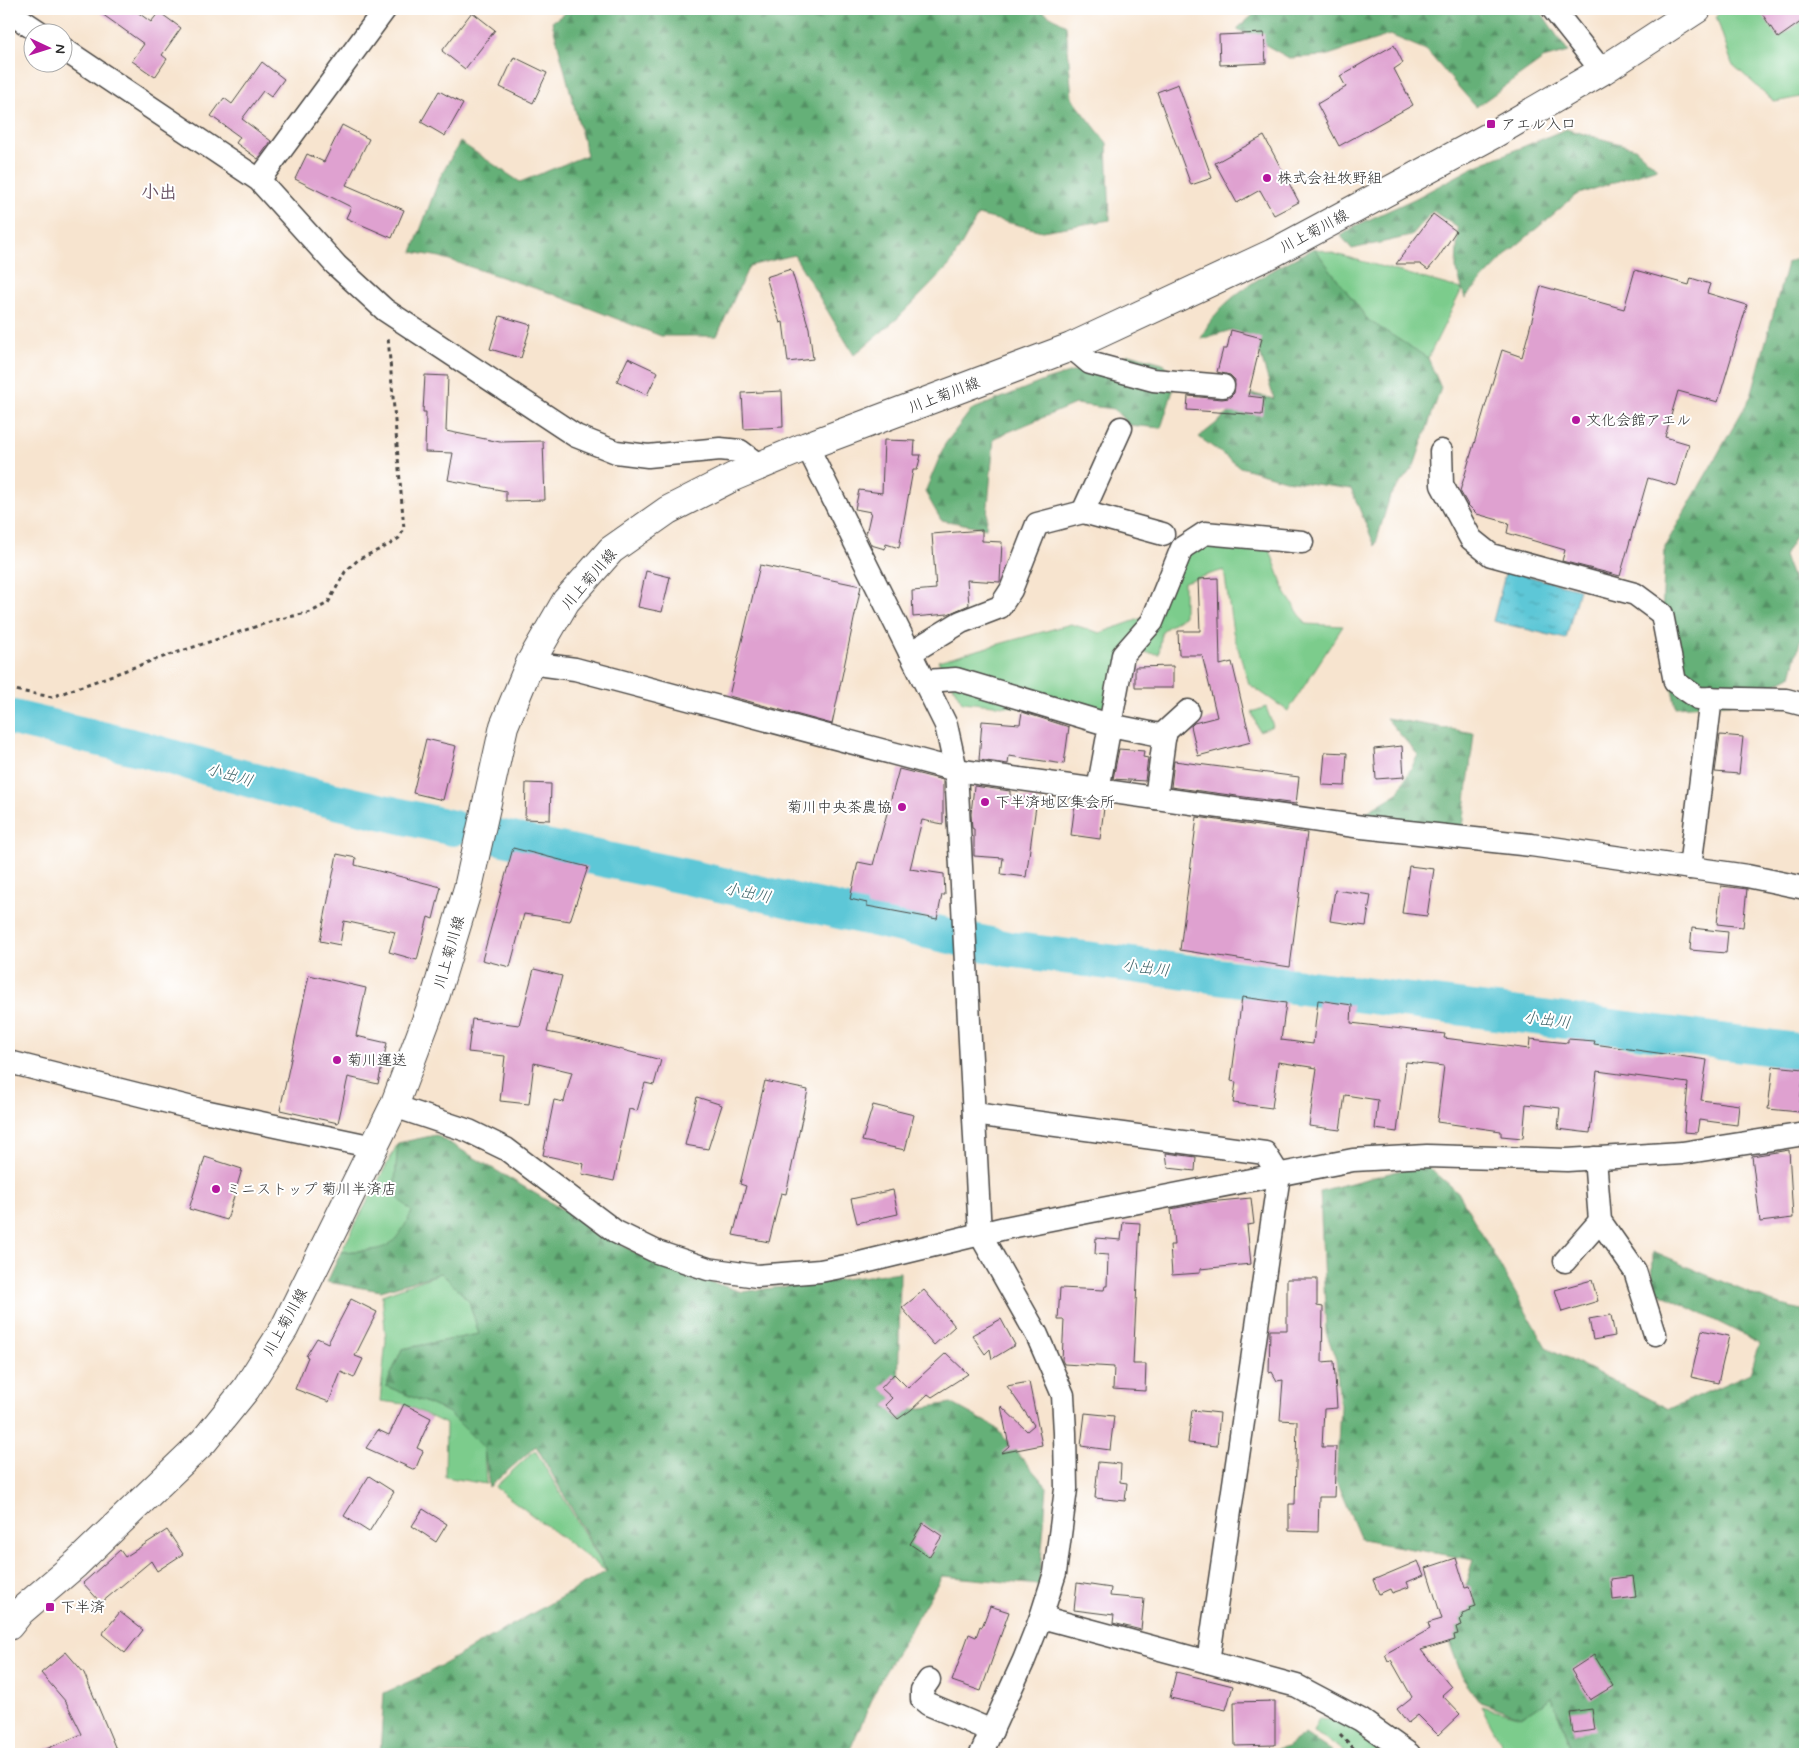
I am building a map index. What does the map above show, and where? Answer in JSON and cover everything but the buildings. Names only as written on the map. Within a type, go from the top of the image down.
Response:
[{"type":"main road","name":"川上菊川線","points":[[9,1626],[21,1611],[76,1564],[197,1448],[246,1389],[284,1329],[394,1106],[436,994],[468,888],[504,726],[530,663],[566,601],[611,550],[668,510],[734,477],[807,446],[1071,347],[1273,253],[1494,134],[1602,71],[1697,9]]},
{"type":"street","points":[[258,180],[385,9]]},
{"type":"street","points":[[1554,9],[1602,71]]},
{"type":"street","points":[[9,12],[24,22]]},
{"type":"street","points":[[72,55],[258,180],[336,264],[385,310],[576,436],[616,452],[648,456],[720,449],[740,451],[761,467]]},
{"type":"street","points":[[1071,347],[1090,363],[1153,380],[1223,386]]},
{"type":"street","points":[[1083,512],[1121,428]]},
{"type":"street","points":[[807,446],[910,652],[926,680],[946,725],[956,770],[980,1234],[1037,1335],[1063,1396],[1066,1489],[1055,1573],[1041,1617],[981,1754]]},
{"type":"street","points":[[1441,451],[1442,485],[1471,539],[1491,555],[1635,594],[1662,614],[1675,682],[1698,698],[1786,700],[1805,705]]},
{"type":"street","points":[[910,652],[961,622],[1000,606],[1011,590],[1037,524],[1083,512],[1163,534]]},
{"type":"street","points":[[1098,790],[1123,655],[1152,622],[1182,548],[1205,532],[1302,542]]},
{"type":"street","points":[[530,663],[575,669],[956,770],[1362,827],[1531,845],[1748,876],[1805,888]]},
{"type":"street","points":[[926,680],[956,679],[1110,725],[1165,736]]},
{"type":"street","points":[[1690,868],[1711,698]]},
{"type":"street","points":[[1156,798],[1165,732],[1188,711]]},
{"type":"street","points":[[9,1062],[204,1111],[374,1147]]},
{"type":"street","points":[[394,1106],[469,1131],[506,1149],[616,1232],[657,1252],[708,1269],[757,1276],[820,1271],[980,1234],[1353,1160],[1427,1156],[1567,1160],[1682,1153],[1805,1134]]},
{"type":"street","points":[[974,1114],[1265,1153],[1279,1175],[1208,1662]]},
{"type":"street","points":[[1595,1158],[1600,1221],[1635,1271],[1654,1334]]},
{"type":"street","points":[[1565,1261],[1600,1221]]},
{"type":"street","points":[[1041,1617],[1297,1686],[1361,1720],[1409,1754]]},
{"type":"street","points":[[929,1680],[922,1690],[922,1699],[928,1704],[992,1731]]},
{"type":"path","points":[[9,689],[52,697],[154,660],[276,620],[311,612],[328,603],[344,572],[359,559],[389,546],[399,538],[404,529],[404,521],[385,310]]},
{"type":"green space","points":[[571,9],[1038,9],[1066,25],[1072,98],[1107,143],[1110,220],[1042,231],[978,215],[950,265],[899,317],[854,355],[794,255],[749,266],[717,336],[661,336],[553,294],[440,257],[412,252],[440,177],[460,142],[520,182],[587,155],[552,22]]},
{"type":"green space","points":[[1260,9],[1539,9],[1568,52],[1543,59],[1476,107],[1426,50],[1390,35],[1325,56],[1289,58],[1237,29]]},
{"type":"green space","points":[[1724,9],[1805,9],[1805,96],[1775,102],[1732,64],[1716,16]]},
{"type":"green space","points":[[1566,129],[1635,148],[1657,168],[1576,195],[1509,252],[1465,298],[1456,268],[1458,228],[1433,211],[1411,236],[1352,249],[1341,236],[1355,226],[1414,199],[1474,167]]},
{"type":"green space","points":[[1314,248],[1462,289],[1428,358],[1400,345],[1368,320]]},
{"type":"green space","points":[[1314,248],[1368,320],[1428,358],[1441,388],[1414,466],[1390,496],[1375,546],[1351,489],[1285,480],[1240,467],[1199,437],[1253,394],[1274,399],[1256,340],[1231,330],[1201,339],[1209,324],[1220,310],[1249,285]]},
{"type":"green space","points":[[1805,254],[1805,519],[1784,556],[1805,610],[1805,622],[1791,676],[1738,703],[1676,707],[1661,640],[1665,546],[1751,396],[1787,263]]},
{"type":"green space","points":[[1130,354],[1163,363],[1176,381],[1161,428],[1129,425],[1114,409],[1075,404],[994,438],[986,528],[941,520],[925,492],[945,444],[971,410],[1046,380]]},
{"type":"green space","points":[[1267,542],[1286,594],[1306,624],[1343,626],[1288,711],[1249,684],[1233,632],[1224,570],[1184,582],[1184,616],[1162,631],[1159,654],[1137,652],[1109,716],[962,702],[938,661],[1071,624],[1100,633],[1145,617],[1175,546]]},
{"type":"green space","points":[[1266,707],[1273,726],[1259,731],[1252,712]]},
{"type":"green space","points":[[1386,718],[1474,733],[1463,827],[1360,816],[1398,793],[1418,755]]},
{"type":"green space","points":[[436,1135],[653,1263],[742,1292],[900,1272],[898,1412],[951,1403],[995,1427],[1047,1487],[1039,1585],[942,1576],[881,1679],[848,1754],[380,1754],[384,1693],[426,1674],[607,1571],[536,1446],[489,1487],[484,1448],[448,1412],[386,1386],[402,1349],[479,1334],[469,1301],[441,1273],[381,1291],[327,1282],[341,1252],[385,1247],[398,1236],[412,1212],[394,1194],[398,1143]]},
{"type":"green space","points":[[398,1143],[394,1194],[412,1212],[402,1233],[385,1249],[341,1252]]},
{"type":"green space","points":[[1425,1164],[1458,1192],[1546,1347],[1669,1409],[1750,1373],[1760,1343],[1652,1289],[1653,1252],[1770,1302],[1805,1311],[1805,1754],[1568,1754],[1572,1751],[1552,1697],[1522,1717],[1480,1702],[1463,1679],[1449,1641],[1474,1560],[1361,1540],[1336,1481],[1340,1406],[1336,1360],[1326,1332],[1320,1191]]},
{"type":"green space","points":[[441,1273],[469,1301],[479,1334],[402,1349],[386,1386],[448,1412],[484,1448],[486,1484],[445,1477],[446,1424],[404,1404],[380,1401],[386,1340],[382,1295]]},
{"type":"green space","points":[[535,1450],[607,1572],[495,1487]]},
{"type":"green space","points":[[1552,1697],[1572,1752],[1566,1754],[1507,1754],[1481,1706],[1522,1717]]},
{"type":"green space","points":[[1319,1718],[1345,1720],[1394,1754],[1346,1754],[1330,1741],[1313,1732]]},
{"type":"green space","points":[[1305,1734],[1331,1751],[1331,1754],[1262,1754],[1287,1747]]},
{"type":"water","points":[[1506,571],[1579,589],[1566,639],[1493,621]]},
{"type":"waterway","name":"小出川","points":[[9,717],[143,749],[283,789],[453,828]]},
{"type":"waterway","name":"小出川","points":[[494,836],[1008,949],[1805,1052]]},
{"type":"place","name":"アエル入口","points":[[1491,124]]},
{"type":"place","name":"株式会社牧野組","points":[[1267,178]]},
{"type":"place","name":"文化会館アエル","points":[[1576,420]]},
{"type":"place","name":"下半済地区集会所","points":[[985,802]]},
{"type":"place","name":"菊川中央茶農協","points":[[902,807]]},
{"type":"place","name":"菊川運送","points":[[337,1060]]},
{"type":"place","name":"ミニストップ 菊川半済店","points":[[216,1189]]},
{"type":"place","name":"下半済","points":[[50,1607]]},
{"type":"district","name":"小出","points":[[159,192]]}]
